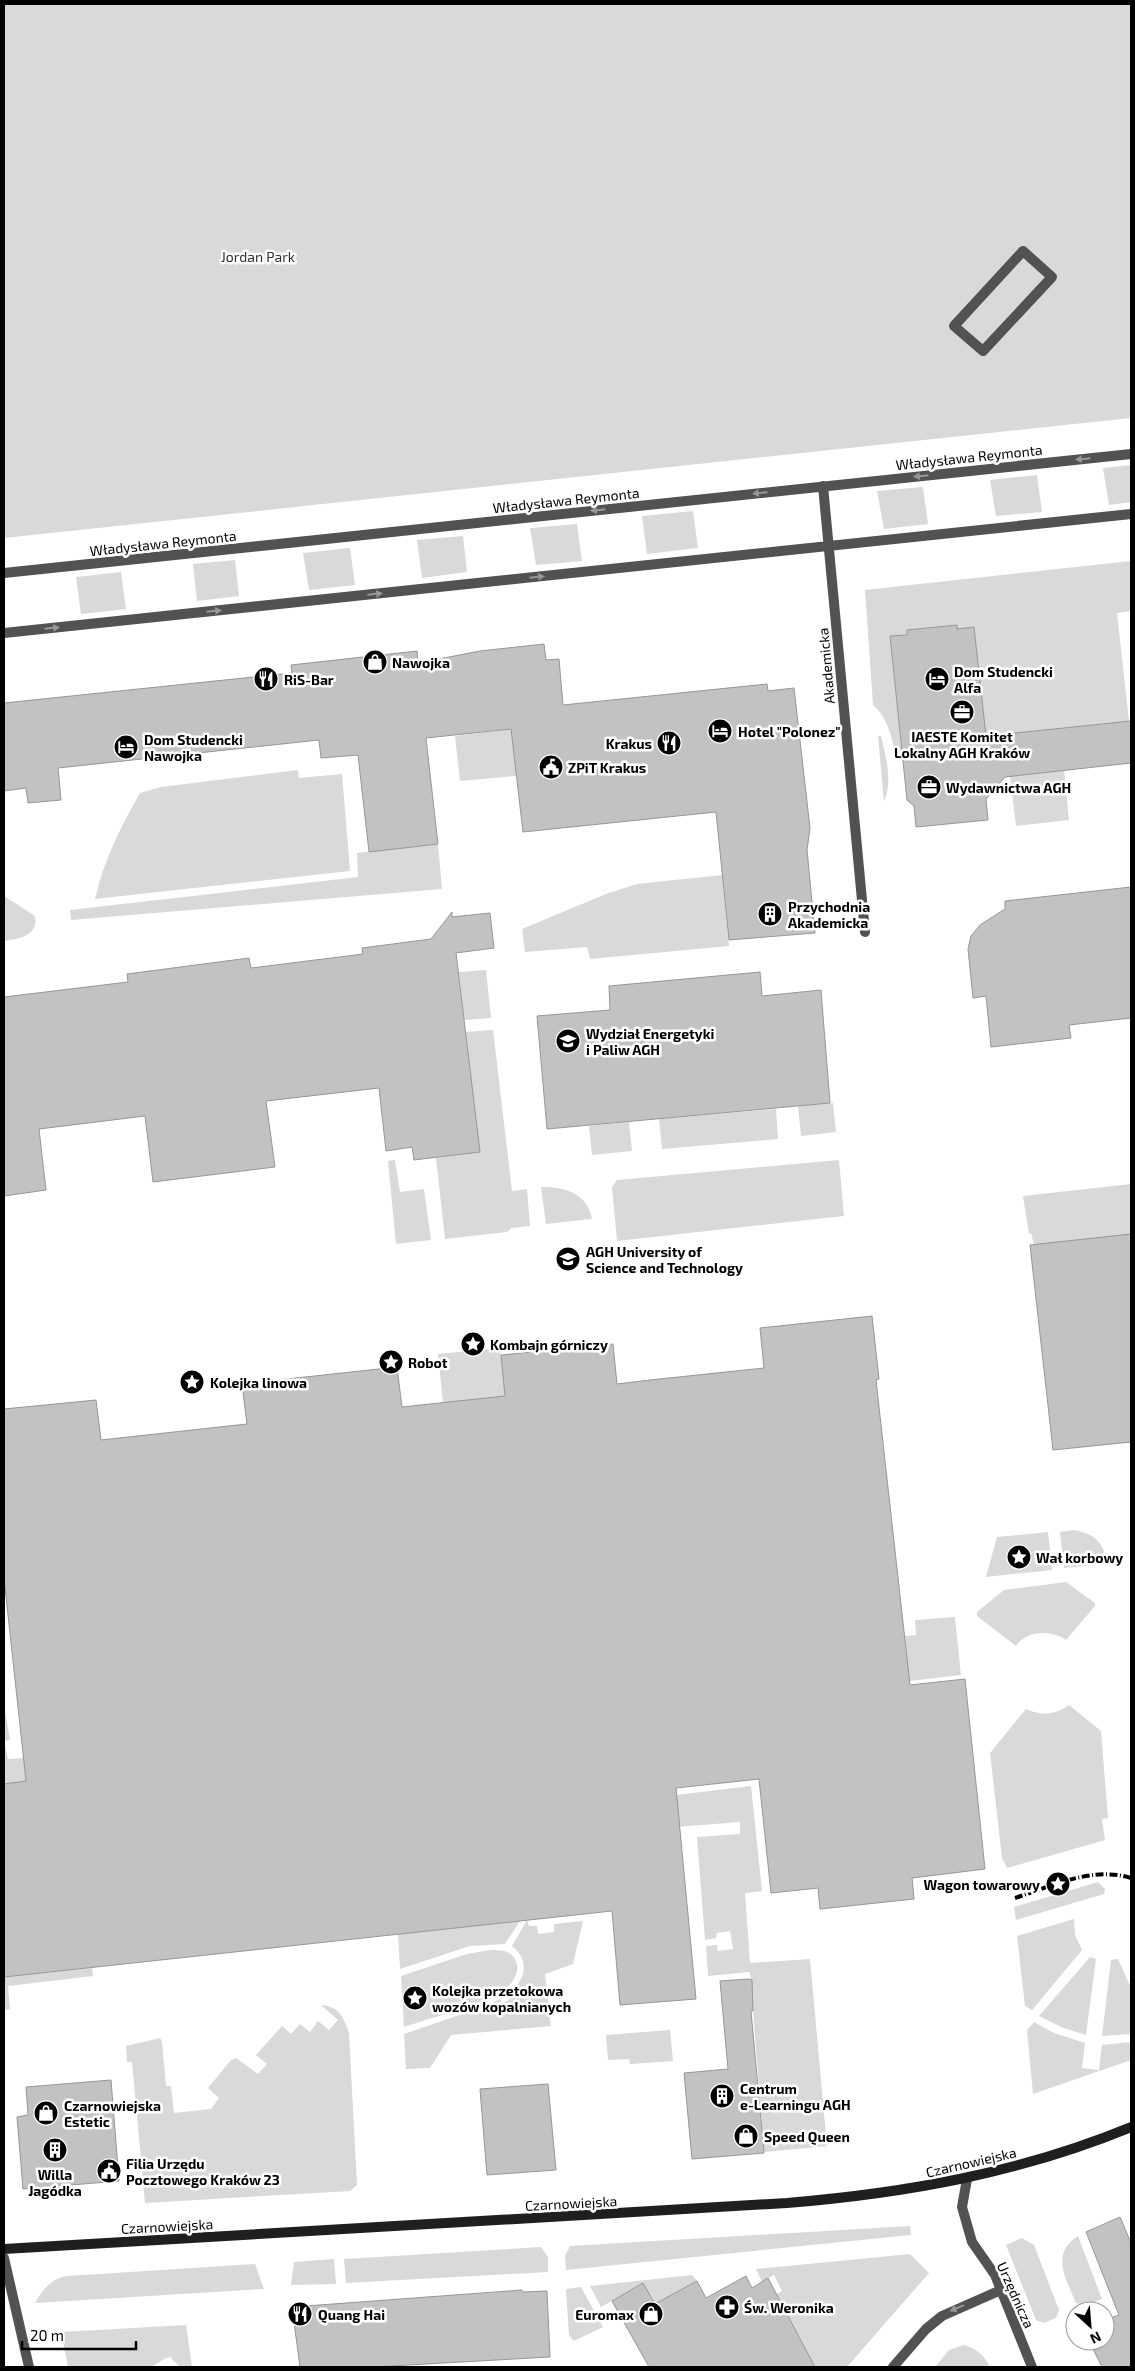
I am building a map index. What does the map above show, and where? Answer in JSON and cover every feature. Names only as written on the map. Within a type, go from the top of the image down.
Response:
[{"type":"main road","name":"Czarnowiejska","points":[[4,2250],[787,2203],[880,2194],[967,2179],[1040,2159],[1131,2127]]},
{"type":"street","points":[[1023,251],[1052,277],[983,351],[954,326],[1023,251]]},
{"type":"street","name":"Władysława Reymonta","points":[[4,573],[1131,454]]},
{"type":"street","name":"Akademicka","points":[[823,486],[865,932]]},
{"type":"street","points":[[4,633],[1131,514]]},
{"type":"street","name":"Urzędnicza","points":[[967,2179],[962,2206],[965,2220],[974,2246],[993,2271],[1002,2290],[1032,2367]]},
{"type":"street","points":[[4,2258],[29,2367]]},
{"type":"street","points":[[893,2367],[926,2329],[942,2316],[1002,2290]]},
{"type":"green space","name":"Jordan Park","points":[[4,4],[1131,4],[1131,418],[4,538]]},
{"type":"green space","points":[[1131,465],[1131,502],[1109,505],[1103,468]]},
{"type":"green space","points":[[1037,475],[1042,512],[996,516],[990,480]]},
{"type":"green space","points":[[923,487],[928,524],[884,529],[877,491]]},
{"type":"green space","points":[[693,511],[698,548],[647,554],[642,516]]},
{"type":"green space","points":[[577,524],[582,561],[536,565],[530,528]]},
{"type":"green space","points":[[463,536],[467,572],[422,578],[417,540]]},
{"type":"green space","points":[[350,548],[355,585],[309,590],[303,553]]},
{"type":"green space","points":[[235,560],[239,596],[197,601],[193,564]]},
{"type":"green space","points":[[1131,561],[1131,611],[1117,613],[1129,721],[986,736],[974,628],[957,629],[956,625],[907,630],[907,635],[890,636],[902,757],[896,757],[886,722],[873,705],[865,590]]},
{"type":"green space","points":[[121,572],[126,609],[81,614],[76,577]]},
{"type":"green space","points":[[511,729],[517,776],[460,781],[455,736]]},
{"type":"green space","points":[[878,736],[881,736],[888,769],[888,786],[884,802]]},
{"type":"green space","points":[[298,770],[299,778],[342,774],[350,871],[95,899],[113,844],[140,793],[161,787]]},
{"type":"green space","points":[[1064,770],[1069,820],[1016,826],[1010,776]]},
{"type":"green space","points":[[438,844],[442,889],[71,920],[70,910],[358,877],[357,853]]},
{"type":"green space","points":[[722,875],[729,946],[590,959],[587,947],[525,952],[522,929],[606,894],[637,884]]},
{"type":"green space","points":[[4,896],[35,916],[34,928],[27,935],[4,941]]},
{"type":"green space","points":[[486,970],[491,1018],[464,1020],[459,972]]},
{"type":"green space","points":[[493,1030],[512,1191],[527,1189],[530,1226],[512,1228],[507,1232],[445,1239],[436,1158],[479,1152],[465,1032]]},
{"type":"green space","points":[[833,1103],[836,1132],[801,1136],[798,1106]]},
{"type":"green space","points":[[776,1109],[778,1139],[662,1149],[659,1119]]},
{"type":"green space","points":[[629,1122],[632,1151],[592,1155],[589,1126]]},
{"type":"green space","points":[[395,1160],[400,1192],[424,1189],[431,1240],[396,1244],[388,1161]]},
{"type":"green space","points":[[839,1160],[844,1216],[617,1241],[612,1187],[617,1180]]},
{"type":"green space","points":[[1131,1184],[1131,1234],[1034,1245],[1031,1233],[1029,1234],[1023,1196]]},
{"type":"green space","points":[[541,1187],[559,1188],[574,1193],[586,1203],[592,1219],[546,1224]]},
{"type":"green space","points":[[500,1348],[505,1396],[443,1403],[438,1354]]},
{"type":"green space","points":[[1074,1530],[1088,1534],[1097,1540],[1104,1550],[1107,1564],[1064,1568],[1060,1532]]},
{"type":"green space","points":[[1048,1532],[1052,1570],[986,1577],[997,1537]]},
{"type":"green space","points":[[1066,1582],[1095,1603],[1095,1606],[1066,1640],[1053,1634],[1040,1633],[1026,1637],[1016,1646],[977,1616],[977,1612],[1004,1590]]},
{"type":"green space","points":[[955,1617],[961,1675],[901,1682],[897,1658],[907,1656],[905,1636],[916,1635],[915,1620]]},
{"type":"green space","points":[[1069,1705],[1101,1731],[1108,1818],[1102,1819],[1105,1840],[1007,1868],[1002,1858],[990,1753],[1026,1709],[1037,1713],[1053,1713]]},
{"type":"green space","points":[[4,1706],[10,1740],[4,1741]]},
{"type":"green space","points":[[4,1741],[8,1759],[23,1758],[23,1754],[37,1752],[40,1779],[4,1784]]},
{"type":"green space","points":[[751,1786],[762,1891],[745,1893],[750,1963],[810,1959],[827,2146],[764,2152],[750,1972],[708,1976],[706,1946],[717,1945],[718,1951],[733,1949],[730,1931],[717,1933],[716,1938],[705,1940],[697,1837],[740,1834],[740,1822],[663,1828],[659,1797]]},
{"type":"green space","points":[[1098,1882],[1105,1889],[1104,1894],[1016,1920],[1014,1907]]},
{"type":"green space","points":[[1074,1919],[1075,1935],[1082,1950],[1032,2010],[1025,2006],[1017,1936]]},
{"type":"green space","points":[[527,1920],[529,1926],[537,1926],[538,1934],[554,1932],[554,1924],[583,1921],[573,1964],[545,1974],[551,2026],[451,2035],[430,2068],[406,2069],[404,2034],[474,2010],[476,2014],[486,2011],[485,2006],[500,1999],[502,2004],[512,1998],[509,1993],[519,1982],[524,1970],[522,1957],[512,1946]]},
{"type":"green space","points":[[520,1921],[505,1944],[470,1946],[400,1969],[398,1934]]},
{"type":"green space","points":[[490,1950],[507,1952],[516,1960],[516,1974],[508,1986],[472,2005],[404,2027],[401,1976],[467,1954]]},
{"type":"green space","points":[[1090,1957],[1096,1959],[1086,2035],[1061,2027],[1039,2016]]},
{"type":"green space","points":[[1118,1959],[1131,1988],[1131,2034],[1102,2036],[1111,1960]]},
{"type":"green space","points":[[92,1968],[93,1976],[8,1986],[10,2009],[4,2010],[4,1977]]},
{"type":"green space","points":[[321,2005],[332,2008],[340,2014],[349,2033],[357,2185],[350,2191],[145,2203],[132,2062],[127,2062],[126,2046],[160,2038],[166,2086],[171,2086],[174,2113],[211,2109],[219,2098],[208,2088],[231,2060],[236,2058],[258,2074],[267,2064],[256,2055],[282,2026],[291,2034],[300,2024],[310,2032],[318,2021],[329,2030],[338,2020]]},
{"type":"green space","points":[[1034,2022],[1054,2033],[1085,2043],[1082,2068],[1099,2070],[1102,2045],[1131,2042],[1131,2060],[1033,2094],[1027,2030]]},
{"type":"green space","points":[[670,2030],[673,2061],[630,2064],[629,2059],[608,2060],[606,2035]]},
{"type":"green space","points":[[910,2226],[911,2235],[566,2270],[565,2256],[570,2246]]},
{"type":"green space","points":[[1078,2236],[1102,2299],[1097,2301],[1075,2301],[1065,2276],[1062,2259],[1069,2243]]},
{"type":"green space","points":[[1022,2238],[1034,2245],[1059,2310],[1056,2318],[1044,2323],[1036,2320],[1006,2245]]},
{"type":"green space","points":[[541,2247],[548,2257],[548,2272],[346,2283],[344,2259]]},
{"type":"green space","points":[[910,2254],[929,2273],[847,2367],[815,2367],[777,2294],[782,2291],[774,2275],[762,2282],[756,2269]]},
{"type":"green space","points":[[334,2259],[336,2284],[291,2285],[294,2262]]},
{"type":"green space","points":[[255,2264],[264,2289],[35,2303],[48,2285],[57,2279],[67,2276]]},
{"type":"green space","points":[[692,2275],[697,2281],[655,2304],[643,2283],[601,2307],[590,2286]]},
{"type":"green space","points":[[581,2287],[603,2327],[574,2341],[569,2335],[566,2289]]},
{"type":"green space","points":[[186,2325],[192,2367],[180,2367],[170,2357],[151,2367],[68,2367],[61,2332]]},
{"type":"green space","points":[[964,2345],[980,2353],[990,2367],[935,2367],[949,2350]]},
{"type":"building","name":"Dom Studencki Alfa","points":[[957,625],[957,629],[974,627],[986,736],[1131,721],[1131,763],[1005,777],[986,799],[988,820],[916,827],[914,806],[907,800],[890,636],[907,635],[907,630]]},
{"type":"building","points":[[544,644],[546,660],[559,659],[563,705],[767,684],[768,691],[794,688],[810,828],[807,850],[815,933],[729,940],[716,812],[523,832],[511,729],[426,738],[438,844],[369,852],[358,755],[321,758],[319,740],[58,768],[61,800],[28,803],[26,788],[4,791],[4,703],[292,673],[291,665],[417,651],[418,663],[480,651]]},
{"type":"building","points":[[1131,887],[1131,1018],[1069,1025],[1071,1038],[991,1047],[986,996],[973,998],[968,949],[971,936],[980,925],[1005,909],[1005,901]]},
{"type":"building","points":[[452,912],[452,917],[490,913],[494,948],[456,953],[480,1152],[414,1160],[412,1147],[386,1151],[379,1088],[266,1101],[275,1167],[153,1182],[145,1116],[39,1129],[46,1190],[4,1196],[4,997],[128,982],[127,974],[249,958],[251,968],[363,954],[362,948],[431,939]]},
{"type":"building","points":[[760,972],[762,996],[821,990],[830,1103],[547,1129],[537,1016],[610,1010],[609,986]]},
{"type":"building","points":[[1131,1234],[1131,1442],[1053,1450],[1030,1245]]},
{"type":"building","points":[[872,1316],[879,1379],[876,1380],[910,1685],[965,1679],[985,1869],[912,1878],[914,1899],[820,1909],[818,1888],[771,1893],[759,1779],[676,1788],[696,1999],[620,2005],[612,1911],[4,1977],[4,1784],[26,1781],[4,1578],[4,1409],[96,1400],[101,1440],[247,1424],[242,1384],[397,1367],[402,1407],[505,1396],[501,1355],[613,1344],[617,1384],[764,1368],[760,1328]]},
{"type":"building","name":"Centrum e-Learningu AGH","points":[[752,1980],[753,2011],[751,2011],[764,2153],[692,2159],[684,2073],[728,2069],[720,1981]]},
{"type":"building","name":"Willa Jagódka","points":[[111,2080],[119,2181],[23,2189],[17,2117],[28,2115],[26,2087]]},
{"type":"building","points":[[548,2084],[556,2170],[487,2175],[480,2089]]},
{"type":"building","points":[[1120,2217],[1131,2243],[1131,2367],[1102,2367],[1094,2351],[1115,2351],[1115,2316],[1119,2315],[1086,2232]]},
{"type":"building","points":[[746,2276],[752,2288],[768,2278],[815,2367],[649,2367],[612,2301],[643,2283],[655,2304],[697,2281],[706,2298]]},
{"type":"building","points":[[522,2290],[523,2292],[547,2291],[550,2357],[373,2367],[300,2367],[292,2307]]},
{"type":"railway","points":[[1015,1898],[1058,1883],[1087,1876],[1102,1874],[1131,1878]]},
{"type":"place","name":"Nawojka","points":[[375,662]]},
{"type":"place","name":"RiS-Bar","points":[[266,679]]},
{"type":"place","name":"Dom Studencki Alfa","points":[[937,679]]},
{"type":"place","name":"IAESTE Komitet Lokalny AGH Kraków","points":[[962,712]]},
{"type":"place","name":"Hotel \"Polonez\"","points":[[720,731]]},
{"type":"place","name":"Krakus","points":[[669,743]]},
{"type":"place","name":"Dom Studencki Nawojka","points":[[126,747]]},
{"type":"place","name":"ZPiT Krakus","points":[[551,767]]},
{"type":"place","name":"Wydawnictwa AGH","points":[[929,787]]},
{"type":"place","name":"Przychodnia Akademicka","points":[[770,914]]},
{"type":"place","name":"Wydział Energetyki i Paliw AGH","points":[[568,1041]]},
{"type":"place","name":"AGH University of Science and Technology","points":[[568,1259]]},
{"type":"place","name":"Kombajn górniczy","points":[[473,1344]]},
{"type":"place","name":"Robot","points":[[391,1362]]},
{"type":"place","name":"Kolejka linowa","points":[[192,1382]]},
{"type":"place","name":"Wał korbowy","points":[[1019,1557]]},
{"type":"place","name":"Wagon towarowy","points":[[1058,1884]]},
{"type":"place","name":"Kolejka przetokowa wozów kopalnianych","points":[[415,1998]]},
{"type":"place","name":"Centrum e-Learningu AGH","points":[[722,2096]]},
{"type":"place","name":"Czarnowiejska Estetic","points":[[46,2113]]},
{"type":"place","name":"Speed Queen","points":[[746,2136]]},
{"type":"place","name":"Willa Jagódka","points":[[55,2150]]},
{"type":"place","name":"Filia Urzędu Pocztowego Kraków 23","points":[[109,2171]]},
{"type":"place","name":"Św. Weronika","points":[[727,2307]]},
{"type":"place","name":"Quang Hai","points":[[300,2314]]},
{"type":"place","name":"Euromax","points":[[651,2314]]}]
